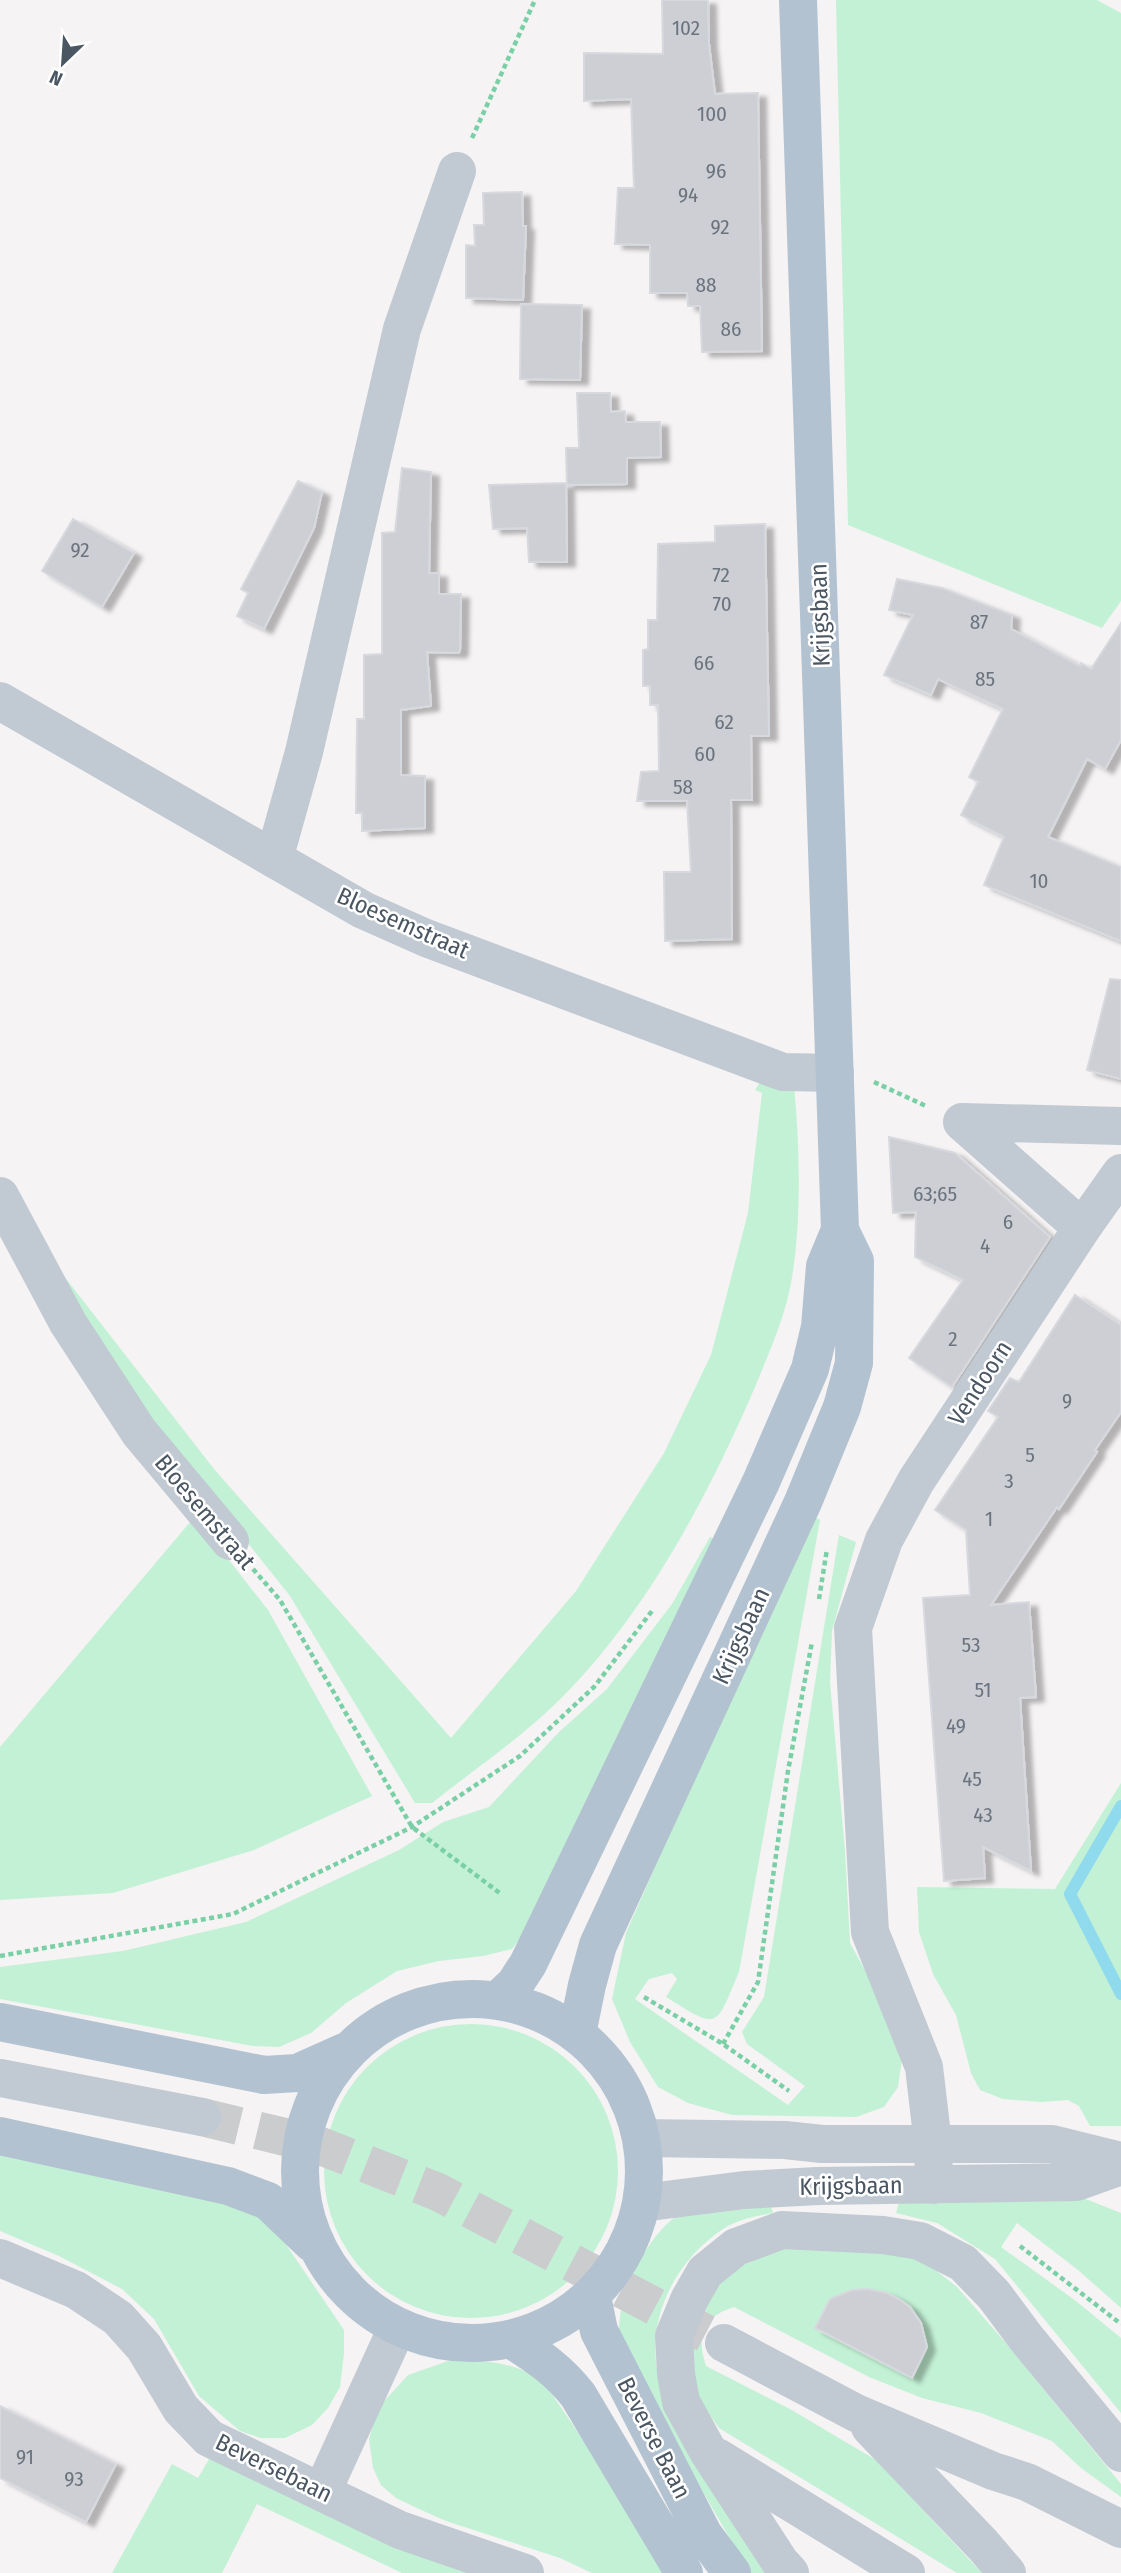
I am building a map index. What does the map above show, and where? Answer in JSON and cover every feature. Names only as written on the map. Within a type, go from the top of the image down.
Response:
[{"type":"main road","name":"Krijgsbaan","points":[[577,2034],[598,1945],[803,1502],[842,1407],[854,1363],[855,1261],[841,1230],[798,0]]},
{"type":"main road","name":"Krijgsbaan","points":[[498,2000],[515,1984],[528,1964],[761,1482],[810,1369],[820,1327],[825,1266],[841,1230]]},
{"type":"main road","points":[[0,2022],[264,2075],[297,2073],[345,2052],[389,2018],[442,2000],[498,2000],[540,2012],[577,2034],[607,2063],[629,2098],[642,2138],[645,2170],[642,2203],[625,2253],[592,2296],[542,2330],[512,2340],[453,2343],[397,2328],[349,2294],[315,2247],[291,2220],[268,2201],[229,2186],[0,2136]]},
{"type":"main road","points":[[315,2247],[299,2197],[300,2144],[316,2094],[345,2052]]},
{"type":"main road","name":"Beverse Baan","points":[[592,2296],[599,2331],[703,2534],[732,2573]]},
{"type":"main road","name":"Beverse Baan","points":[[512,2340],[563,2375],[578,2395],[684,2573]]},
{"type":"street","points":[[274,859],[304,752],[402,329],[457,171]]},
{"type":"street","name":"Bloesemstraat","points":[[0,701],[363,910],[426,938],[783,1072],[835,1073]]},
{"type":"street","points":[[962,1122],[1121,1126]]},
{"type":"street","points":[[962,1122],[1082,1228]]},
{"type":"street","name":"Vendoorn","points":[[884,1540],[916,1481],[1121,1173]]},
{"type":"street","name":"Bloesemstraat","points":[[0,1196],[68,1323],[139,1432],[230,1541]]},
{"type":"street","name":"Krijgsbaan","points":[[884,1540],[853,1628],[870,1932],[924,2067],[933,2144],[934,2185]]},
{"type":"street","points":[[0,2077],[202,2117]]},
{"type":"street","name":"Krijgsbaan","points":[[642,2138],[785,2140],[822,2144],[1052,2144],[1121,2163]]},
{"type":"street","name":"Krijgsbaan","points":[[642,2203],[744,2190],[818,2186],[1076,2182],[1121,2163]]},
{"type":"street","points":[[790,2573],[780,2563],[709,2453],[681,2402],[674,2336],[689,2300],[705,2272],[736,2247],[782,2230],[883,2235],[920,2241],[963,2263],[994,2295],[1121,2453]]},
{"type":"street","name":"Beversebaan","points":[[0,2258],[76,2290],[118,2318],[144,2347],[180,2409],[209,2438],[400,2530],[525,2573]]},
{"type":"street","points":[[322,2491],[397,2328]]},
{"type":"street","points":[[724,2343],[856,2413],[1027,2483],[1121,2529]]},
{"type":"street","points":[[856,2413],[983,2544],[1007,2573]]},
{"type":"street","points":[[709,2453],[906,2573]]},
{"type":"path","points":[[457,171],[535,0]]},
{"type":"path","points":[[835,1073],[862,1077],[962,1122]]},
{"type":"path","points":[[819,1601],[828,1538]]},
{"type":"path","name":"Bloesemstraat","points":[[230,1541],[280,1600],[412,1827]]},
{"type":"path","points":[[0,1956],[233,1914],[412,1827],[520,1756],[594,1687],[656,1607]]},
{"type":"path","points":[[723,2045],[758,1982],[788,1771],[813,1639]]},
{"type":"path","points":[[412,1827],[501,1894]]},
{"type":"path","points":[[644,1997],[723,2045],[789,2091]]},
{"type":"path","points":[[1020,2246],[1121,2324]]},
{"type":"green space","points":[[836,0],[1097,0],[1121,13],[1121,601],[1102,628],[848,525]]},
{"type":"green space","points":[[762,1079],[794,1087],[799,1161],[797,1240],[790,1288],[775,1338],[716,1472],[669,1558],[643,1598],[584,1674],[523,1732],[432,1803],[415,1803],[290,1596],[130,1395],[65,1292],[67,1280],[214,1469],[451,1738],[576,1591],[664,1453],[711,1355],[748,1213],[762,1093],[755,1090]]},
{"type":"green space","points":[[810,1514],[820,1520],[739,1972],[725,2004],[714,2018],[707,2019],[697,2015],[666,1997],[677,1979],[672,1973],[649,1979],[635,1999],[788,2105],[805,2086],[747,2044],[742,2032],[764,1997],[839,1535],[856,1542],[832,1631],[830,1682],[850,1943],[877,1992],[903,2052],[898,2087],[884,2107],[856,2117],[732,2115],[688,2103],[658,2087],[630,2042],[612,1999],[626,1933]]},
{"type":"green space","points":[[191,1521],[218,1546],[268,1610],[372,1796],[254,1850],[113,1893],[0,1900],[0,1747]]},
{"type":"green space","points":[[710,1537],[715,1539],[523,1935],[512,1949],[397,1971],[346,2003],[311,2033],[279,2047],[253,2046],[0,1999],[0,1967],[123,1951],[246,1922],[399,1850],[443,1822],[489,1807],[559,1732],[607,1689],[672,1604]]},
{"type":"green space","points":[[1121,1783],[1121,2126],[1090,2126],[1079,2106],[1068,2100],[1041,2102],[1003,2099],[980,2090],[971,2073],[956,2015],[933,1974],[919,1932],[917,1887],[1055,1889]]},
{"type":"green space","points":[[457,2024],[485,2024],[514,2030],[541,2041],[565,2057],[585,2077],[601,2101],[612,2128],[618,2171],[616,2200],[601,2241],[585,2265],[565,2285],[541,2301],[514,2312],[485,2318],[457,2318],[428,2312],[401,2301],[377,2285],[357,2265],[341,2241],[330,2214],[324,2185],[324,2157],[330,2128],[341,2101],[357,2077],[377,2057],[401,2041],[428,2030]]},
{"type":"green space","points":[[0,2143],[253,2210],[285,2243],[344,2330],[340,2387],[328,2408],[312,2425],[285,2438],[261,2438],[240,2431],[199,2396],[154,2319],[122,2289],[59,2256],[0,2231]]},
{"type":"green space","points":[[1068,2192],[1121,2213],[1121,2308],[1078,2270],[1017,2223],[1001,2247],[1076,2301],[1121,2338],[1121,2413],[995,2259],[937,2223],[896,2213],[900,2199]]},
{"type":"green space","points":[[770,2202],[773,2213],[728,2226],[689,2259],[666,2298],[656,2341],[656,2363],[667,2400],[773,2573],[750,2573],[634,2373],[621,2343],[619,2324],[627,2288],[635,2269],[656,2236],[668,2223],[686,2212]]},
{"type":"green space","points":[[777,2244],[914,2253],[957,2287],[1005,2342],[1121,2484],[1121,2497],[1081,2468],[1052,2441],[981,2413],[922,2398],[869,2377],[734,2307],[715,2316],[704,2329],[702,2346],[706,2366],[790,2409],[876,2460],[982,2573],[957,2573],[719,2428],[697,2397],[686,2356],[706,2288]]},
{"type":"green space","points":[[451,2360],[489,2362],[513,2367],[545,2384],[609,2478],[664,2573],[592,2573],[560,2558],[446,2521],[396,2498],[381,2485],[373,2468],[369,2439],[378,2408],[408,2375]]},
{"type":"green space","points":[[212,2454],[471,2573],[402,2573],[257,2504],[222,2573],[112,2573],[172,2464],[198,2478]]},
{"type":"building","points":[[662,0],[708,0],[709,44],[715,94],[758,93],[762,351],[702,352],[700,306],[688,306],[687,293],[650,293],[650,245],[615,244],[618,188],[634,188],[631,99],[584,101],[584,53],[663,54]]},
{"type":"building","points":[[522,192],[523,226],[526,226],[523,300],[466,298],[466,245],[475,246],[474,225],[484,225],[483,193]]},
{"type":"building","points":[[521,304],[582,305],[580,380],[520,379]]},
{"type":"building","points":[[577,393],[610,393],[611,412],[625,411],[626,422],[660,422],[661,457],[627,458],[627,484],[567,485],[566,448],[579,448]]},
{"type":"building","points":[[402,468],[431,472],[429,573],[439,573],[439,594],[461,594],[460,651],[427,652],[431,706],[401,710],[401,775],[425,776],[425,828],[362,831],[362,813],[356,813],[357,719],[364,719],[364,655],[382,654],[382,533],[395,532]]},
{"type":"building","points":[[298,481],[322,492],[314,528],[264,629],[237,616],[248,593],[241,589]]},
{"type":"building","points":[[566,483],[567,562],[529,562],[527,528],[493,529],[489,485]]},
{"type":"building","points":[[73,519],[134,553],[102,607],[42,571]]},
{"type":"building","points":[[765,524],[769,736],[751,736],[752,800],[731,800],[732,939],[665,941],[664,872],[691,872],[687,801],[637,801],[641,772],[659,771],[658,705],[650,705],[650,686],[643,686],[643,650],[648,649],[648,620],[657,620],[658,544],[715,542],[715,526]]},
{"type":"building","points":[[897,579],[942,588],[1012,615],[1011,629],[1080,666],[1081,663],[1091,669],[1121,623],[1121,740],[1105,769],[1087,759],[1048,837],[1121,867],[1121,941],[984,885],[1004,837],[961,815],[978,782],[969,777],[1003,709],[938,679],[931,695],[884,675],[913,615],[889,610]]},
{"type":"building","points":[[1110,979],[1121,980],[1121,1079],[1087,1070]]},
{"type":"building","points":[[889,1137],[955,1153],[1050,1237],[952,1387],[909,1358],[963,1280],[915,1257],[916,1212],[893,1213]]},
{"type":"building","points":[[1075,1295],[1121,1325],[1121,1412],[1059,1509],[1057,1507],[991,1605],[1029,1602],[1036,1697],[1020,1698],[1031,1871],[983,1847],[985,1878],[944,1881],[923,1598],[970,1595],[966,1530],[935,1510],[998,1417],[988,1411],[1010,1378],[1019,1382]]},
{"type":"building","points":[[868,2289],[899,2299],[910,2307],[921,2323],[927,2347],[912,2378],[815,2328],[830,2299],[852,2290]]},
{"type":"building","points":[[0,2406],[116,2464],[86,2522],[0,2478]]},
{"type":"waterway","points":[[1121,1806],[1070,1894],[1121,1994]]},
{"type":"tunnel","points":[[202,2117],[318,2145],[438,2192],[724,2343]]}]
